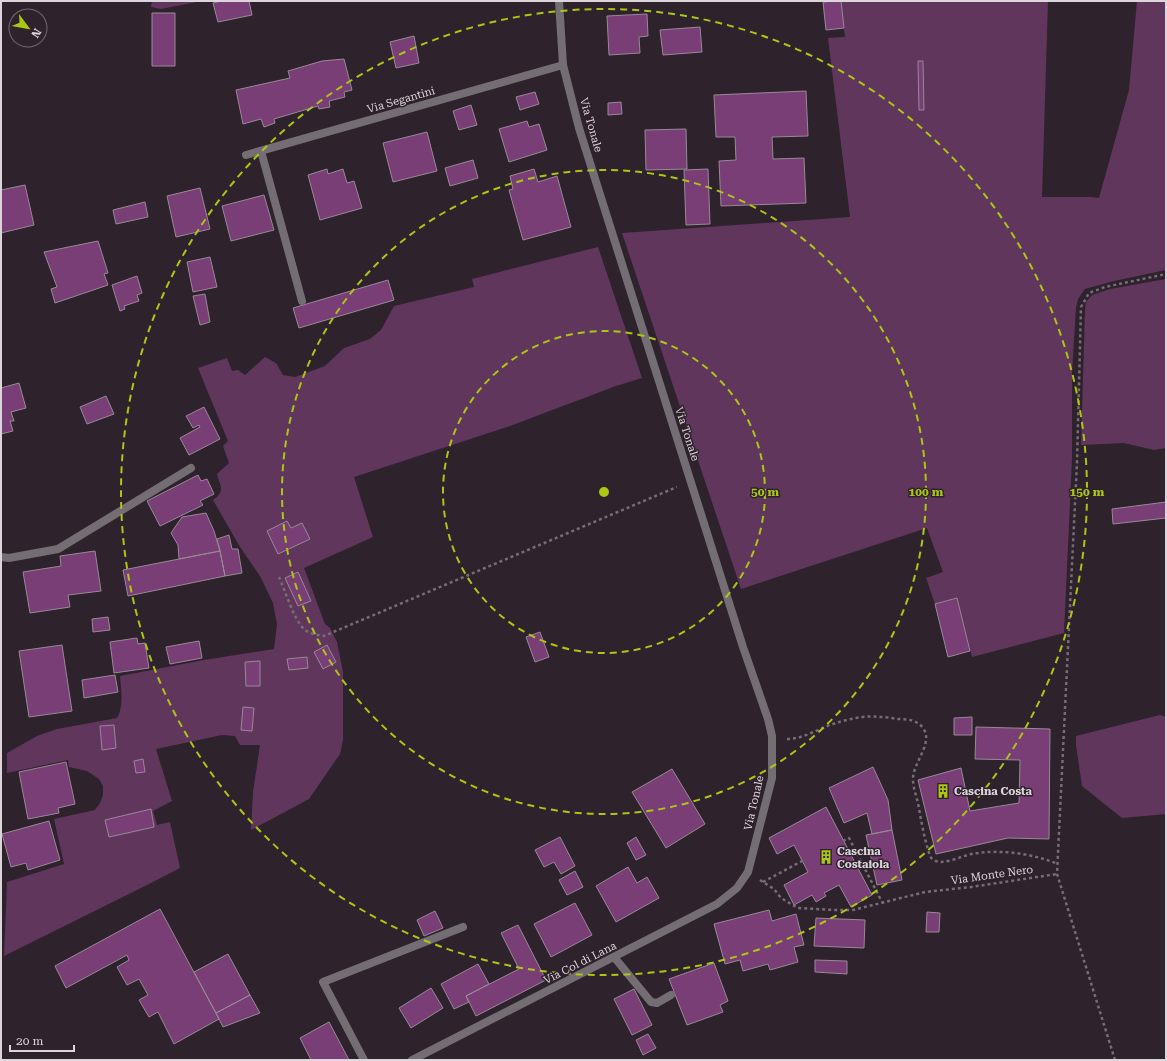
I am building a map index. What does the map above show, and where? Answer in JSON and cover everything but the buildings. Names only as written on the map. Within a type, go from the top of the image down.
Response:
[{"type":"street","name":"Via Tonale","points":[[560,1],[563,65],[579,128],[743,647],[768,719],[772,736],[772,778],[748,872]]},
{"type":"street","name":"Via Segantini","points":[[246,155],[563,65]]},
{"type":"street","points":[[261,151],[302,300]]},
{"type":"street","points":[[1,556],[9,558],[58,549],[190,468]]},
{"type":"street","name":"Via Col di Lana","points":[[412,1060],[717,904],[737,888],[748,872]]},
{"type":"street","points":[[364,1060],[323,982],[464,927]]},
{"type":"street","points":[[614,957],[652,1002],[657,1002],[671,996]]},
{"type":"path","points":[[1115,1060],[1057,874],[1077,462],[1081,307],[1089,293],[1105,286],[1166,274]]},
{"type":"path","points":[[279,577],[297,620],[304,630],[315,635],[324,636],[691,481]]},
{"type":"path","points":[[772,736],[782,739],[796,738],[834,724],[868,717],[882,717],[917,722],[926,732],[927,740],[916,765],[913,779],[922,827],[932,860],[945,862],[972,854],[999,852],[1019,853],[1046,859],[1058,864]]},
{"type":"path","points":[[843,841],[849,838],[882,902]]},
{"type":"path","points":[[763,882],[802,862]]},
{"type":"path","name":"Via Monte Nero","points":[[748,872],[774,889],[781,898],[798,908],[835,910],[853,910],[925,892],[971,887],[1057,874]]},
{"type":"shaded area","points":[[152,1],[202,1],[161,9],[151,7]]},
{"type":"shaded area","points":[[841,1],[1048,1],[1042,197],[1099,198],[1129,90],[1137,1],[1166,1],[1166,270],[1085,289],[1078,299],[1076,308],[1072,373],[1072,459],[1064,633],[972,657],[957,598],[935,604],[926,578],[943,572],[927,528],[741,589],[622,233],[850,217],[828,38],[845,37]]},
{"type":"shaded area","points":[[598,247],[642,378],[616,386],[510,426],[354,477],[373,537],[304,568],[325,624],[330,628],[337,642],[343,672],[343,740],[340,754],[309,799],[251,830],[253,792],[260,745],[240,745],[235,736],[222,735],[156,749],[172,801],[153,811],[157,825],[170,822],[180,868],[4,956],[7,882],[64,864],[54,819],[95,810],[103,795],[103,786],[99,779],[87,771],[69,767],[68,760],[7,773],[7,753],[37,736],[57,729],[117,718],[121,708],[120,676],[204,660],[274,649],[277,624],[273,603],[260,576],[240,547],[213,500],[220,494],[221,491],[217,474],[229,463],[223,446],[228,441],[198,368],[227,358],[232,371],[238,370],[245,375],[265,357],[276,363],[283,375],[295,377],[325,366],[344,348],[370,339],[381,330],[394,306],[474,287],[472,279]]},
{"type":"shaded area","points":[[1166,279],[1166,448],[1154,450],[1124,443],[1081,445],[1086,302],[1092,295],[1110,289]]},
{"type":"shaded area","points":[[1160,715],[1166,717],[1166,814],[1122,818],[1082,786],[1076,736]]},
{"type":"place","name":"Cascina Costa","points":[[943,791]]},
{"type":"place","name":"Cascina Costaiola","points":[[826,857]]}]
